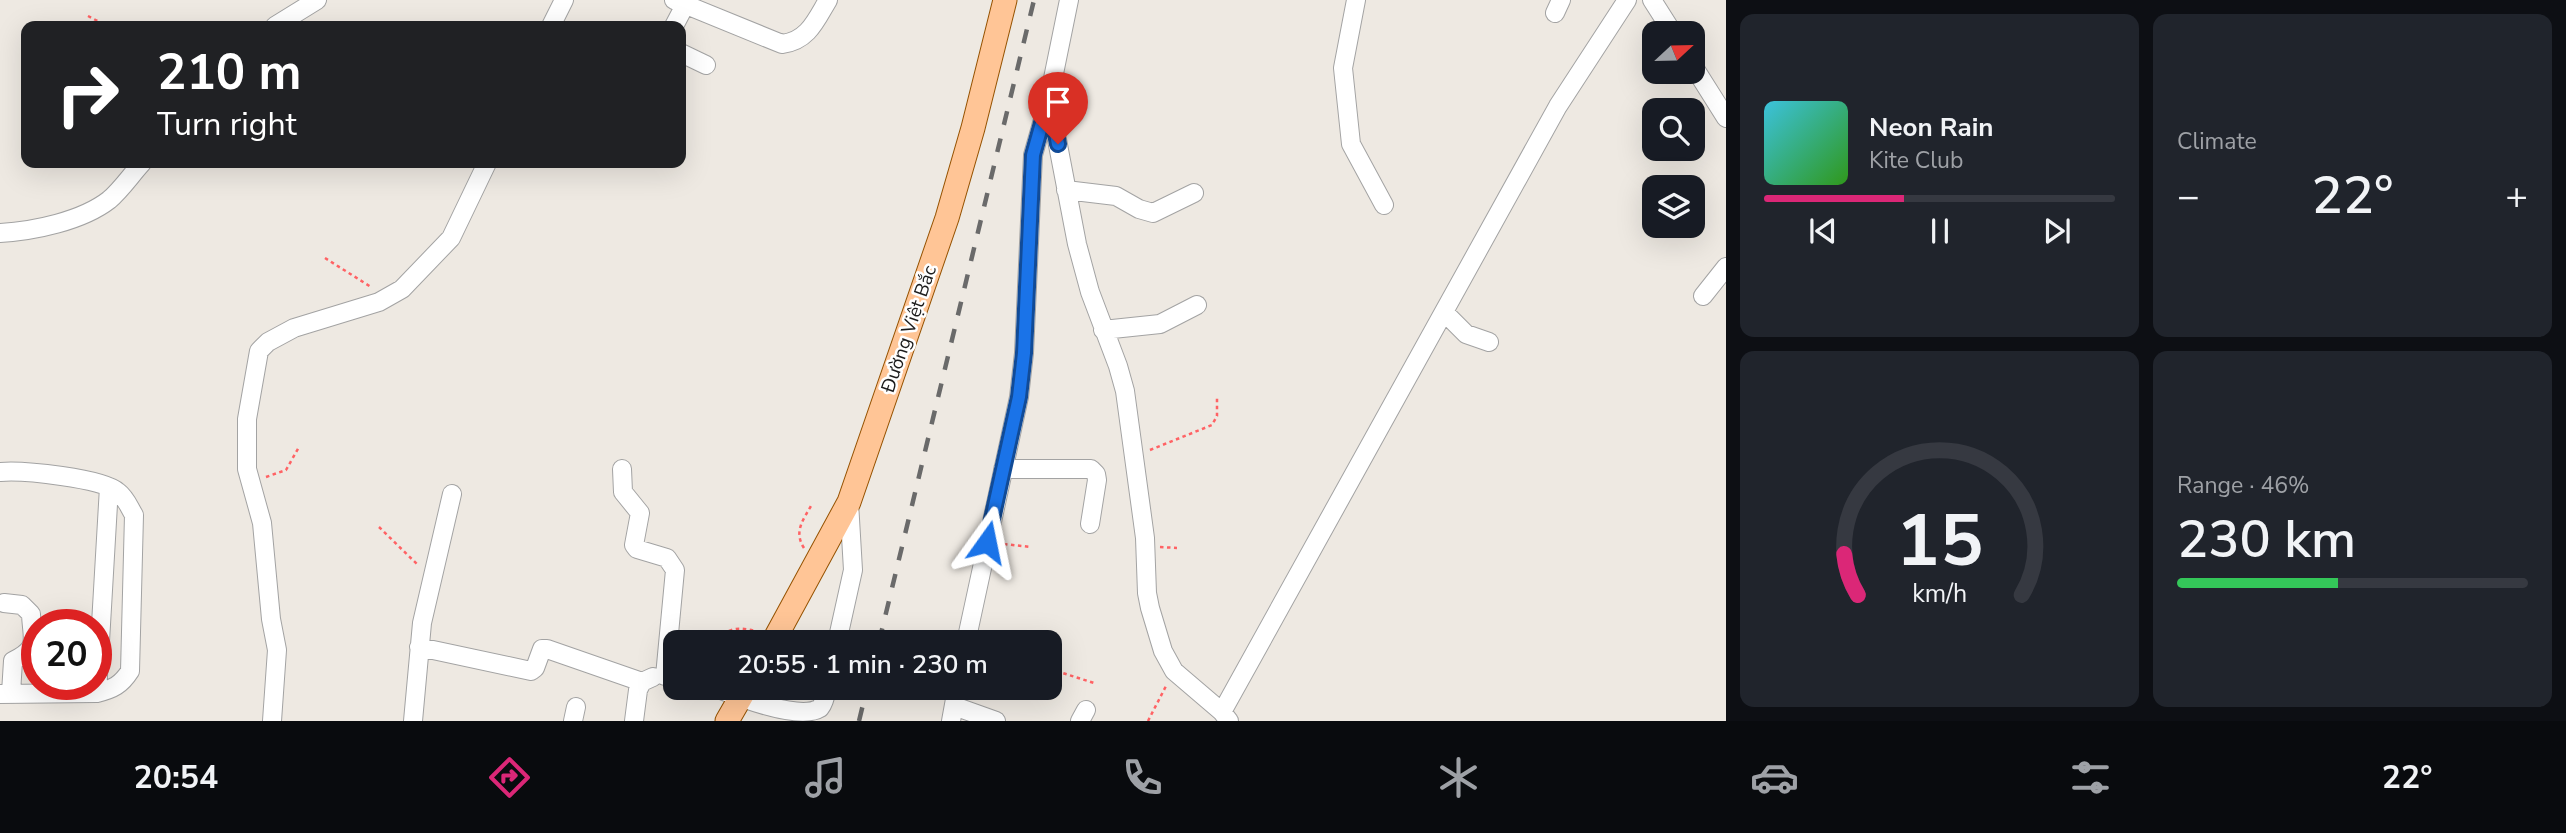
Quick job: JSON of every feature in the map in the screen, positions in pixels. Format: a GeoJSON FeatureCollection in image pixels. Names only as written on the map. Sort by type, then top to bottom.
{"type":"FeatureCollection","features":[{"type":"Feature","properties":{"kind":"main road","name":"Đường Việt Bắc"},"geometry":{"type":"LineString","coordinates":[[780,630],[849,502],[947,218],[1005,0]]}},
{"type":"Feature","properties":{"kind":"main road"},"geometry":{"type":"LineString","coordinates":[[727,721],[739,700]]}},
{"type":"Feature","properties":{"kind":"street"},"geometry":{"type":"LineString","coordinates":[[283,21],[317,0]]}},
{"type":"Feature","properties":{"kind":"street"},"geometry":{"type":"LineString","coordinates":[[554,21],[564,0]]}},
{"type":"Feature","properties":{"kind":"street"},"geometry":{"type":"LineString","coordinates":[[675,21],[679,2],[782,44],[793,43],[811,30],[828,0]]}},
{"type":"Feature","properties":{"kind":"street"},"geometry":{"type":"LineString","coordinates":[[969,630],[1019,397],[1024,353],[1033,155],[1049,98],[1069,0]]}},
{"type":"Feature","properties":{"kind":"street"},"geometry":{"type":"LineString","coordinates":[[1356,0],[1343,68],[1351,144],[1384,205]]}},
{"type":"Feature","properties":{"kind":"street"},"geometry":{"type":"LineString","coordinates":[[1049,98],[1066,190],[1090,292],[1125,391],[1145,538],[1147,593],[1154,626],[1174,671],[1225,717],[1558,106],[1627,0]]}},
{"type":"Feature","properties":{"kind":"street"},"geometry":{"type":"LineString","coordinates":[[1652,0],[1665,21]]}},
{"type":"Feature","properties":{"kind":"street"},"geometry":{"type":"LineString","coordinates":[[686,55],[706,65]]}},
{"type":"Feature","properties":{"kind":"street"},"geometry":{"type":"LineString","coordinates":[[1705,84],[1726,118]]}},
{"type":"Feature","properties":{"kind":"street"},"geometry":{"type":"LineString","coordinates":[[0,233],[55,224],[99,207],[111,198],[138,168]]}},
{"type":"Feature","properties":{"kind":"street"},"geometry":{"type":"LineString","coordinates":[[272,721],[277,650],[271,619],[262,523],[249,479],[247,419],[259,351],[268,341],[294,328],[389,297],[402,289],[451,238],[485,168]]}},
{"type":"Feature","properties":{"kind":"street"},"geometry":{"type":"LineString","coordinates":[[1066,190],[1116,196],[1139,209],[1153,213],[1194,193]]}},
{"type":"Feature","properties":{"kind":"street"},"geometry":{"type":"LineString","coordinates":[[1703,296],[1726,267]]}},
{"type":"Feature","properties":{"kind":"street"},"geometry":{"type":"LineString","coordinates":[[1103,330],[1160,324],[1197,305]]}},
{"type":"Feature","properties":{"kind":"street"},"geometry":{"type":"LineString","coordinates":[[1445,313],[1466,334],[1489,342]]}},
{"type":"Feature","properties":{"kind":"street"},"geometry":{"type":"LineString","coordinates":[[622,469],[623,492],[640,513],[634,545],[637,549],[667,558],[675,570],[672,630]]}},
{"type":"Feature","properties":{"kind":"street"},"geometry":{"type":"LineString","coordinates":[[1003,469],[1091,470],[1096,474],[1097,480],[1090,524]]}},
{"type":"Feature","properties":{"kind":"street"},"geometry":{"type":"LineString","coordinates":[[0,472],[96,481],[126,500],[134,515],[130,671],[123,683],[112,689]]}},
{"type":"Feature","properties":{"kind":"street"},"geometry":{"type":"LineString","coordinates":[[102,609],[109,487]]}},
{"type":"Feature","properties":{"kind":"street"},"geometry":{"type":"LineString","coordinates":[[413,721],[422,623],[452,494]]}},
{"type":"Feature","properties":{"kind":"street"},"geometry":{"type":"LineString","coordinates":[[840,630],[853,570],[849,502]]}},
{"type":"Feature","properties":{"kind":"street"},"geometry":{"type":"LineString","coordinates":[[4,603],[22,605],[31,614],[32,646],[23,657],[13,661],[6,694]]}},
{"type":"Feature","properties":{"kind":"street"},"geometry":{"type":"LineString","coordinates":[[419,647],[531,671],[535,668],[542,649],[547,649],[642,682],[663,677]]}},
{"type":"Feature","properties":{"kind":"street"},"geometry":{"type":"LineString","coordinates":[[634,721],[638,690],[642,682]]}},
{"type":"Feature","properties":{"kind":"street"},"geometry":{"type":"LineString","coordinates":[[756,700],[784,715],[804,717],[821,708],[823,700]]}},
{"type":"Feature","properties":{"kind":"street"},"geometry":{"type":"LineString","coordinates":[[952,714],[996,721]]}},
{"type":"Feature","properties":{"kind":"path"},"geometry":{"type":"LineString","coordinates":[[88,16],[98,21]]}},
{"type":"Feature","properties":{"kind":"path"},"geometry":{"type":"LineString","coordinates":[[325,258],[389,297]]}},
{"type":"Feature","properties":{"kind":"path"},"geometry":{"type":"LineString","coordinates":[[1134,456],[1212,425],[1217,416],[1217,396]]}},
{"type":"Feature","properties":{"kind":"path"},"geometry":{"type":"LineString","coordinates":[[249,479],[273,476],[286,470],[299,447]]}},
{"type":"Feature","properties":{"kind":"path"},"geometry":{"type":"LineString","coordinates":[[379,527],[419,566],[433,574]]}},
{"type":"Feature","properties":{"kind":"path"},"geometry":{"type":"LineString","coordinates":[[987,542],[1031,547]]}},
{"type":"Feature","properties":{"kind":"path"},"geometry":{"type":"LineString","coordinates":[[730,630],[748,630]]}},
{"type":"Feature","properties":{"kind":"path"},"geometry":{"type":"LineString","coordinates":[[1148,721],[1174,671]]}},
{"type":"Feature","properties":{"kind":"path"},"geometry":{"type":"LineString","coordinates":[[1062,673],[1094,683]]}},
{"type":"Feature","properties":{"kind":"railway"},"geometry":{"type":"LineString","coordinates":[[882,630],[1034,0]]}},
{"type":"Feature","properties":{"kind":"railway"},"geometry":{"type":"LineString","coordinates":[[859,721],[864,700]]}},
{"type":"Feature","properties":{"kind":"route"},"geometry":{"type":"LineString","coordinates":[[987,542],[1019,397],[1024,353],[1033,155],[1049,98],[1058,144]]}}]}
